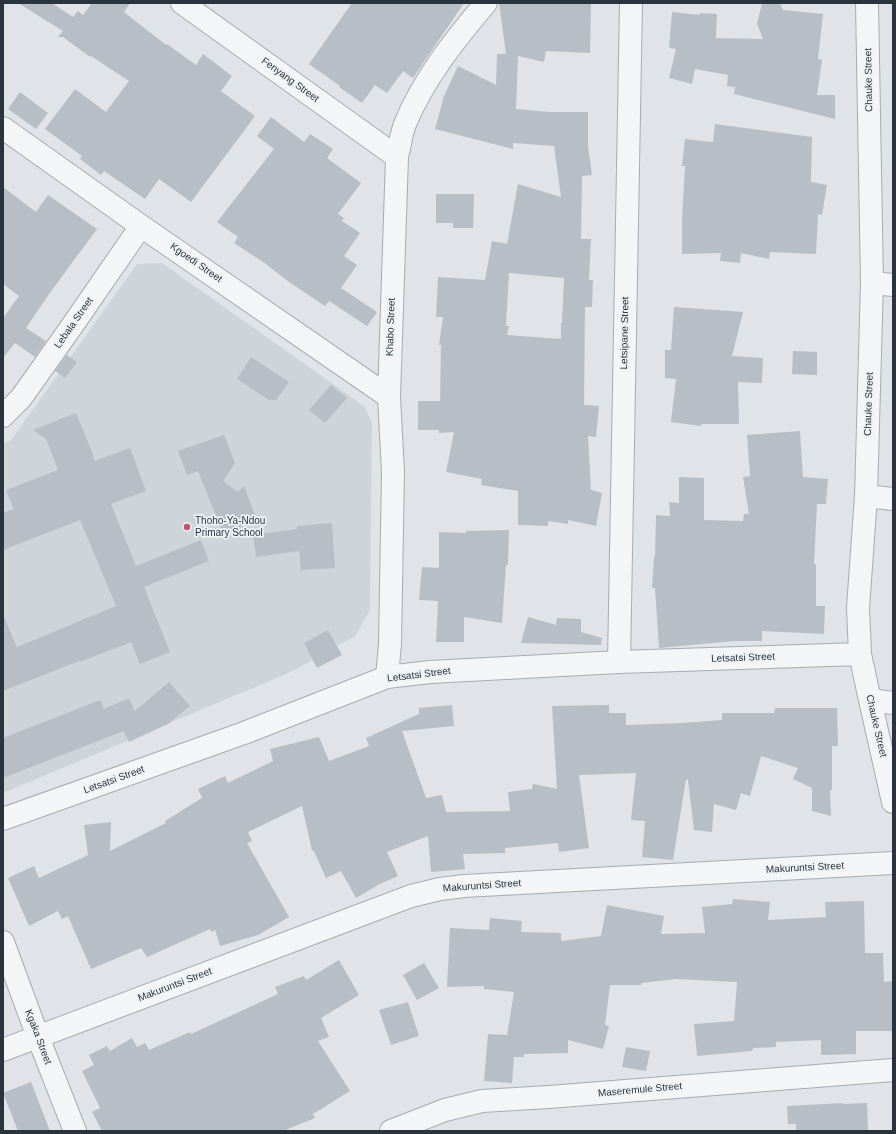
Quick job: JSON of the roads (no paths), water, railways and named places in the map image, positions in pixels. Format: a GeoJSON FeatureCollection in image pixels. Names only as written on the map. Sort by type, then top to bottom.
{"type":"FeatureCollection","features":[{"type":"Feature","properties":{"kind":"street","name":"Fenyang Street"},"geometry":{"type":"LineString","coordinates":[[182,3],[397,157]]}},
{"type":"Feature","properties":{"kind":"street","name":"Khabo Street"},"geometry":{"type":"LineString","coordinates":[[388,677],[393,472],[389,397],[397,157],[405,125],[419,94],[460,33],[486,3]]}},
{"type":"Feature","properties":{"kind":"street","name":"Letsipane Street"},"geometry":{"type":"LineString","coordinates":[[619,662],[631,3]]}},
{"type":"Feature","properties":{"kind":"street","name":"Chauke Street"},"geometry":{"type":"LineString","coordinates":[[867,3],[883,284],[858,608],[860,654],[893,802]]}},
{"type":"Feature","properties":{"kind":"street","name":"Kgoedi Street"},"geometry":{"type":"LineString","coordinates":[[3,128],[141,226],[389,397]]}},
{"type":"Feature","properties":{"kind":"street","name":"Lebala Street"},"geometry":{"type":"LineString","coordinates":[[3,416],[20,398],[38,374],[141,226]]}},
{"type":"Feature","properties":{"kind":"street"},"geometry":{"type":"LineString","coordinates":[[866,496],[893,499]]}},
{"type":"Feature","properties":{"kind":"street","name":"Letsatsi Street"},"geometry":{"type":"LineString","coordinates":[[3,819],[244,733],[388,677],[430,672],[619,662],[860,654]]}},
{"type":"Feature","properties":{"kind":"street"},"geometry":{"type":"LineString","coordinates":[[870,700],[893,703]]}},
{"type":"Feature","properties":{"kind":"street","name":"Makuruntsi Street"},"geometry":{"type":"LineString","coordinates":[[3,1050],[411,896],[440,889],[464,886],[893,863]]}},
{"type":"Feature","properties":{"kind":"street","name":"Kgaka Street"},"geometry":{"type":"LineString","coordinates":[[3,942],[75,1131]]}},
{"type":"Feature","properties":{"kind":"street","name":"Maseremule Street"},"geometry":{"type":"LineString","coordinates":[[391,1131],[445,1110],[482,1101],[893,1070]]}},
{"type":"Feature","properties":{"kind":"place","name":"Thoho-Ya-Ndou Primary School"},"geometry":{"type":"Point","coordinates":[187,527]}}]}
